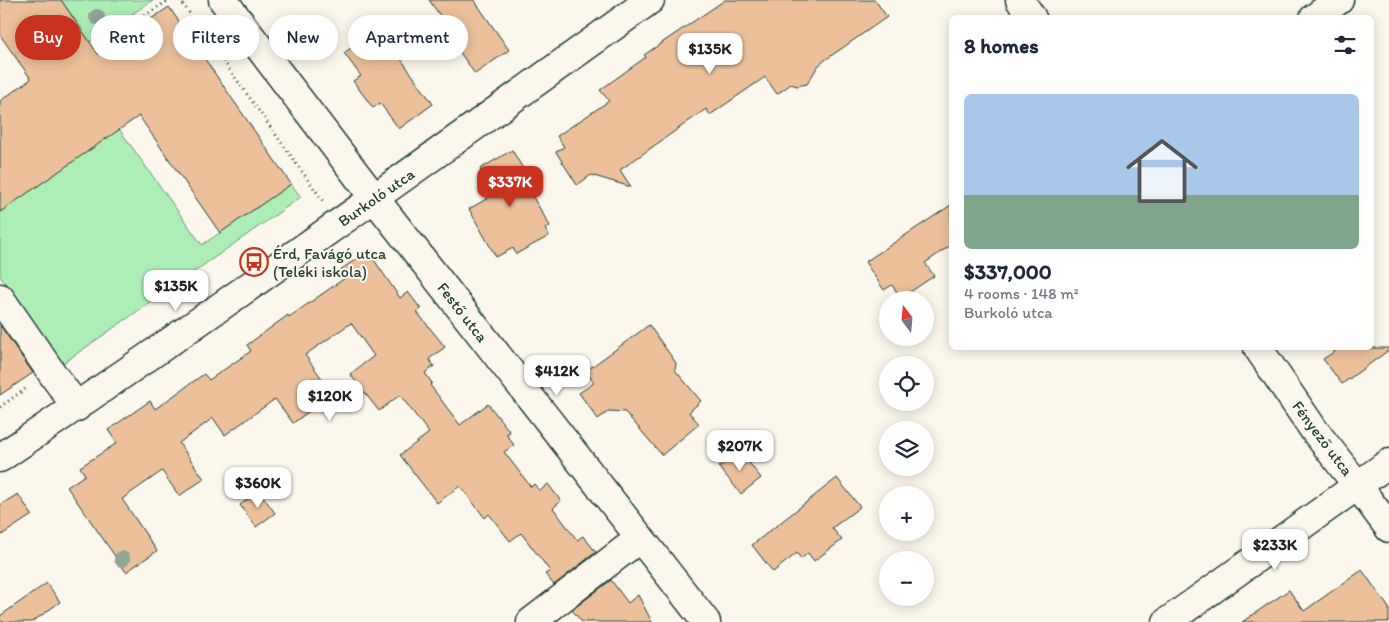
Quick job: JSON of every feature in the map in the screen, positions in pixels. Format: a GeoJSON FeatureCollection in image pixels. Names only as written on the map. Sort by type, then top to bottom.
{"type":"FeatureCollection","features":[{"type":"Feature","properties":{"kind":"street","name":"Festő utca"},"geometry":{"type":"LineString","coordinates":[[223,0],[375,199],[706,622]]}},
{"type":"Feature","properties":{"kind":"street","name":"Burkoló utca"},"geometry":{"type":"LineString","coordinates":[[0,458],[77,407],[375,199],[650,0]]}},
{"type":"Feature","properties":{"kind":"street"},"geometry":{"type":"LineString","coordinates":[[1020,0],[1030,15]]}},
{"type":"Feature","properties":{"kind":"street"},"geometry":{"type":"LineString","coordinates":[[1318,15],[1338,0]]}},
{"type":"Feature","properties":{"kind":"street"},"geometry":{"type":"LineString","coordinates":[[0,298],[77,407]]}},
{"type":"Feature","properties":{"kind":"street","name":"Fényező utca"},"geometry":{"type":"LineString","coordinates":[[1259,350],[1314,430],[1389,528]]}},
{"type":"Feature","properties":{"kind":"street"},"geometry":{"type":"LineString","coordinates":[[1167,622],[1389,463]]}},
{"type":"Feature","properties":{"kind":"street"},"geometry":{"type":"LineString","coordinates":[[531,622],[640,538]]}},
{"type":"Feature","properties":{"kind":"path"},"geometry":{"type":"LineString","coordinates":[[146,15],[169,0]]}},
{"type":"Feature","properties":{"kind":"path"},"geometry":{"type":"LineString","coordinates":[[180,0],[339,224]]}},
{"type":"Feature","properties":{"kind":"green space"},"geometry":{"type":"Polygon","coordinates":[[[61,0],[153,0],[130,15],[91,15],[90,42],[81,29],[81,15],[71,15],[61,0]]]}},
{"type":"Feature","properties":{"kind":"green space"},"geometry":{"type":"Polygon","coordinates":[[[119,129],[202,245],[291,184],[301,197],[62,364],[0,276],[0,212],[119,129]]]}},
{"type":"Feature","properties":{"kind":"building"},"geometry":{"type":"Polygon","coordinates":[[[0,0],[61,0],[71,15],[15,15],[15,56],[0,35],[0,0]]]}},
{"type":"Feature","properties":{"kind":"building"},"geometry":{"type":"Polygon","coordinates":[[[429,0],[474,0],[509,50],[475,74],[465,60],[468,60],[468,15],[440,15],[429,0]]]}},
{"type":"Feature","properties":{"kind":"building"},"geometry":{"type":"Polygon","coordinates":[[[725,0],[875,0],[887,17],[825,60],[818,66],[807,84],[797,86],[791,84],[777,94],[765,77],[710,115],[706,109],[620,170],[631,187],[591,175],[577,185],[556,152],[564,147],[557,136],[609,101],[600,90],[646,57],[644,55],[725,0]]]}},
{"type":"Feature","properties":{"kind":"building"},"geometry":{"type":"Polygon","coordinates":[[[169,7],[175,15],[173,15],[173,60],[206,60],[291,184],[220,233],[139,116],[0,212],[0,101],[31,79],[18,60],[81,60],[81,29],[91,44],[91,60],[163,60],[163,15],[157,15],[169,7]]]}},
{"type":"Feature","properties":{"kind":"building"},"geometry":{"type":"Polygon","coordinates":[[[348,50],[348,58],[344,53],[348,50]]]}},
{"type":"Feature","properties":{"kind":"building"},"geometry":{"type":"Polygon","coordinates":[[[349,60],[402,60],[433,104],[399,129],[380,103],[373,108],[353,81],[361,76],[349,60]]]}},
{"type":"Feature","properties":{"kind":"building"},"geometry":{"type":"Polygon","coordinates":[[[512,150],[532,184],[527,187],[550,226],[545,229],[549,236],[516,254],[513,248],[496,257],[469,209],[495,194],[480,169],[512,150]]]}},
{"type":"Feature","properties":{"kind":"building"},"geometry":{"type":"Polygon","coordinates":[[[949,206],[949,246],[925,263],[934,276],[912,291],[896,291],[892,285],[884,290],[865,262],[949,206]]]}},
{"type":"Feature","properties":{"kind":"building"},"geometry":{"type":"Polygon","coordinates":[[[368,251],[400,298],[408,292],[421,309],[417,312],[445,347],[429,359],[434,366],[425,373],[432,383],[430,385],[460,425],[488,404],[510,432],[506,434],[514,445],[504,452],[531,487],[534,484],[540,491],[548,484],[561,501],[553,508],[577,540],[583,536],[596,552],[554,585],[545,574],[550,571],[521,533],[510,541],[489,514],[485,518],[460,486],[437,503],[400,455],[429,433],[400,395],[379,411],[350,374],[374,356],[351,323],[305,355],[330,390],[326,412],[311,410],[293,423],[275,399],[225,435],[213,418],[179,443],[204,479],[179,496],[162,471],[122,499],[157,551],[126,572],[67,487],[85,475],[80,467],[117,443],[108,430],[150,401],[155,409],[204,374],[209,380],[251,351],[247,345],[288,315],[289,317],[345,278],[340,270],[368,251]]]}},
{"type":"Feature","properties":{"kind":"building"},"geometry":{"type":"Polygon","coordinates":[[[0,325],[33,373],[0,395],[0,325]]]}},
{"type":"Feature","properties":{"kind":"building"},"geometry":{"type":"Polygon","coordinates":[[[649,325],[676,363],[675,370],[701,401],[689,412],[699,424],[662,455],[625,412],[609,411],[598,419],[579,393],[594,383],[586,371],[649,325]]]}},
{"type":"Feature","properties":{"kind":"building"},"geometry":{"type":"Polygon","coordinates":[[[1389,348],[1389,350],[1342,384],[1323,359],[1337,350],[1389,348]]]}},
{"type":"Feature","properties":{"kind":"building"},"geometry":{"type":"Polygon","coordinates":[[[740,451],[761,478],[741,494],[719,467],[740,451]]]}},
{"type":"Feature","properties":{"kind":"building"},"geometry":{"type":"Polygon","coordinates":[[[837,478],[860,507],[832,528],[842,540],[814,561],[808,553],[801,559],[797,553],[773,572],[752,545],[837,478]]]}},
{"type":"Feature","properties":{"kind":"building"},"geometry":{"type":"Polygon","coordinates":[[[259,491],[275,513],[256,527],[240,505],[259,491]]]}},
{"type":"Feature","properties":{"kind":"building"},"geometry":{"type":"Polygon","coordinates":[[[18,494],[32,515],[0,536],[0,505],[18,494]]]}},
{"type":"Feature","properties":{"kind":"building"},"geometry":{"type":"Polygon","coordinates":[[[1362,570],[1389,608],[1389,622],[1242,622],[1289,590],[1304,611],[1362,570]]]}},
{"type":"Feature","properties":{"kind":"building"},"geometry":{"type":"Polygon","coordinates":[[[611,580],[628,603],[638,595],[652,622],[582,622],[572,610],[611,580]]]}},
{"type":"Feature","properties":{"kind":"building"},"geometry":{"type":"Polygon","coordinates":[[[47,583],[60,602],[32,622],[0,622],[0,616],[47,583]]]}},
{"type":"Feature","properties":{"kind":"place","name":"Érd, Favágó utca (Teleki iskola)"},"geometry":{"type":"Point","coordinates":[254,262]}}]}
